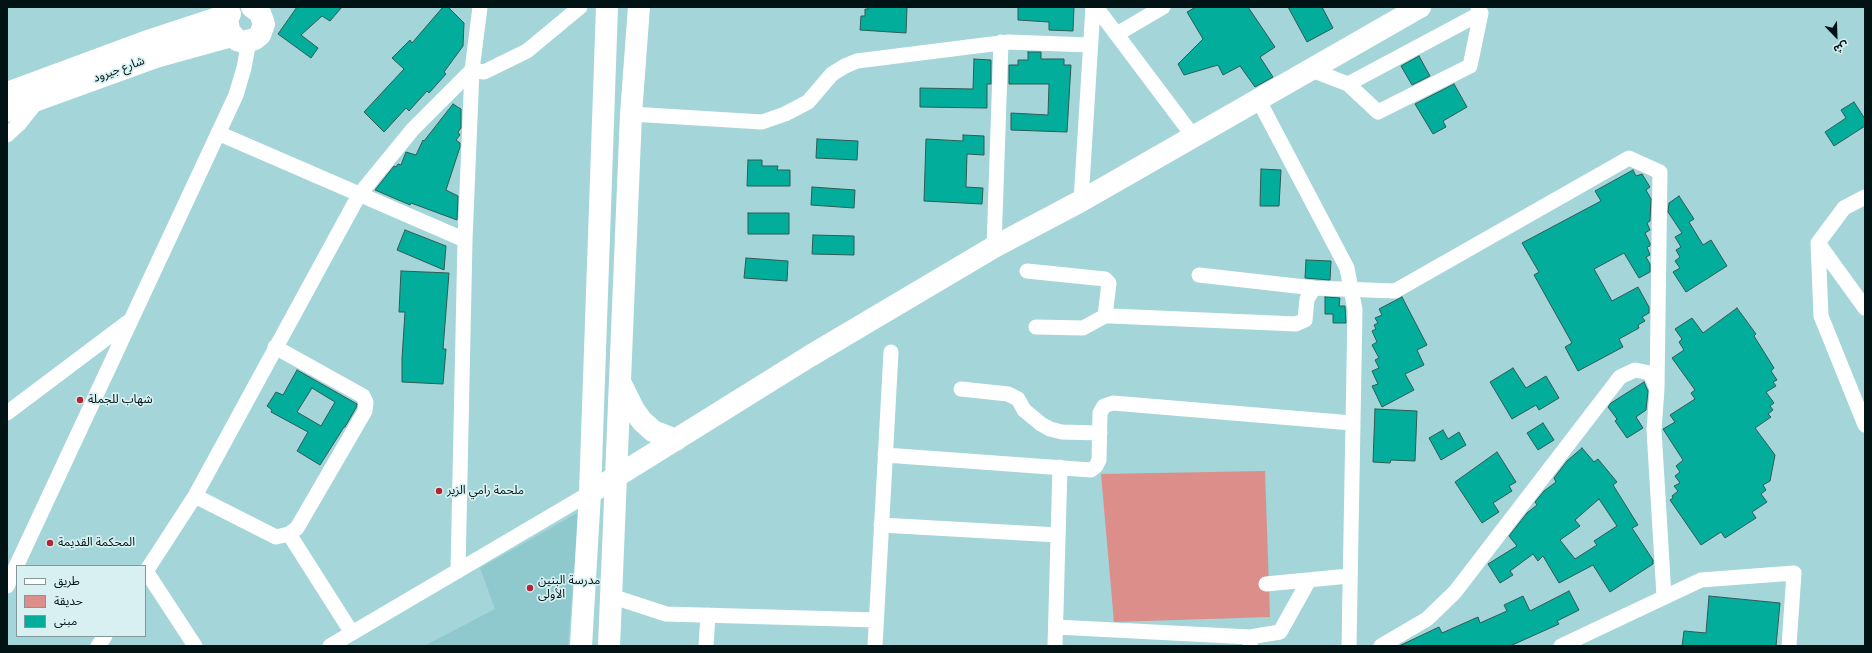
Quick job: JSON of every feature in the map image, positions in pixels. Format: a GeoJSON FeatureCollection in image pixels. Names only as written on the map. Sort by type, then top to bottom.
{"type":"FeatureCollection","features":[{"type":"Feature","properties":{"kind":"main road"},"geometry":{"type":"LineString","coordinates":[[581,646],[590,493],[607,7]]}},
{"type":"Feature","properties":{"kind":"main road"},"geometry":{"type":"LineString","coordinates":[[609,646],[631,114],[639,7]]}},
{"type":"Feature","properties":{"kind":"main road"},"geometry":{"type":"LineString","coordinates":[[590,493],[810,356],[994,247],[1081,201],[1192,136],[1420,7]]}},
{"type":"Feature","properties":{"kind":"main road"},"geometry":{"type":"LineString","coordinates":[[235,11],[228,25],[241,39],[260,35],[263,13]]}},
{"type":"Feature","properties":{"kind":"main road","name":"شارع جيرود"},"geometry":{"type":"LineString","coordinates":[[7,93],[145,42],[235,11]]}},
{"type":"Feature","properties":{"kind":"main road","name":"شارع جيرود"},"geometry":{"type":"LineString","coordinates":[[7,111],[156,57],[241,39]]}},
{"type":"Feature","properties":{"kind":"main road"},"geometry":{"type":"LineString","coordinates":[[619,380],[634,410],[642,421],[653,431],[676,440]]}},
{"type":"Feature","properties":{"kind":"street"},"geometry":{"type":"LineString","coordinates":[[458,571],[465,240],[472,70],[480,7]]}},
{"type":"Feature","properties":{"kind":"street"},"geometry":{"type":"LineString","coordinates":[[472,70],[484,72],[527,51],[580,7]]}},
{"type":"Feature","properties":{"kind":"street"},"geometry":{"type":"LineString","coordinates":[[1094,7],[1117,34],[1192,136]]}},
{"type":"Feature","properties":{"kind":"street"},"geometry":{"type":"LineString","coordinates":[[1081,201],[1090,45],[1094,7]]}},
{"type":"Feature","properties":{"kind":"street"},"geometry":{"type":"LineString","coordinates":[[1117,34],[1163,7]]}},
{"type":"Feature","properties":{"kind":"street"},"geometry":{"type":"LineString","coordinates":[[1348,84],[1480,10]]}},
{"type":"Feature","properties":{"kind":"street"},"geometry":{"type":"LineString","coordinates":[[1310,69],[1348,84],[1378,112],[1470,66],[1480,10]]}},
{"type":"Feature","properties":{"kind":"street"},"geometry":{"type":"LineString","coordinates":[[17,565],[241,82],[241,39]]}},
{"type":"Feature","properties":{"kind":"street"},"geometry":{"type":"LineString","coordinates":[[631,114],[762,122],[785,114],[808,102],[832,74],[857,61],[1001,42],[1090,45]]}},
{"type":"Feature","properties":{"kind":"street"},"geometry":{"type":"LineString","coordinates":[[994,247],[1001,42]]}},
{"type":"Feature","properties":{"kind":"street"},"geometry":{"type":"LineString","coordinates":[[195,646],[146,572],[195,496],[359,195],[413,130],[472,70]]}},
{"type":"Feature","properties":{"kind":"street"},"geometry":{"type":"LineString","coordinates":[[7,136],[19,124],[39,99]]}},
{"type":"Feature","properties":{"kind":"street"},"geometry":{"type":"LineString","coordinates":[[1258,99],[1347,268],[1355,310],[1348,646]]}},
{"type":"Feature","properties":{"kind":"street"},"geometry":{"type":"LineString","coordinates":[[218,133],[465,240]]}},
{"type":"Feature","properties":{"kind":"street"},"geometry":{"type":"LineString","coordinates":[[1199,275],[1314,288],[1395,291],[1628,158],[1660,172],[1657,389],[1654,430],[1664,596]]}},
{"type":"Feature","properties":{"kind":"street"},"geometry":{"type":"LineString","coordinates":[[1865,197],[1844,208],[1818,243],[1821,316],[1865,425]]}},
{"type":"Feature","properties":{"kind":"street"},"geometry":{"type":"LineString","coordinates":[[1818,243],[1865,308]]}},
{"type":"Feature","properties":{"kind":"street"},"geometry":{"type":"LineString","coordinates":[[1027,271],[1105,279],[1109,284],[1106,316]]}},
{"type":"Feature","properties":{"kind":"street"},"geometry":{"type":"LineString","coordinates":[[1036,327],[1083,328],[1106,316],[1296,324],[1305,320],[1307,299],[1314,288]]}},
{"type":"Feature","properties":{"kind":"street"},"geometry":{"type":"LineString","coordinates":[[7,413],[130,320]]}},
{"type":"Feature","properties":{"kind":"street"},"geometry":{"type":"LineString","coordinates":[[195,496],[276,537],[289,534],[297,528],[365,411],[366,402],[363,396],[275,347]]}},
{"type":"Feature","properties":{"kind":"street"},"geometry":{"type":"LineString","coordinates":[[875,646],[891,352]]}},
{"type":"Feature","properties":{"kind":"street"},"geometry":{"type":"LineString","coordinates":[[1381,646],[1427,619],[1455,592],[1620,377],[1635,370],[1650,373],[1657,389]]}},
{"type":"Feature","properties":{"kind":"street"},"geometry":{"type":"LineString","coordinates":[[961,389],[1008,394],[1018,399],[1024,410],[1041,424],[1050,429],[1062,432],[1100,433]]}},
{"type":"Feature","properties":{"kind":"street"},"geometry":{"type":"LineString","coordinates":[[885,455],[1090,470],[1096,466],[1099,460],[1100,413],[1104,406],[1113,403],[1352,423]]}},
{"type":"Feature","properties":{"kind":"street"},"geometry":{"type":"LineString","coordinates":[[1055,646],[1060,467]]}},
{"type":"Feature","properties":{"kind":"street"},"geometry":{"type":"LineString","coordinates":[[330,646],[590,493]]}},
{"type":"Feature","properties":{"kind":"street"},"geometry":{"type":"LineString","coordinates":[[881,525],[1058,535]]}},
{"type":"Feature","properties":{"kind":"street"},"geometry":{"type":"LineString","coordinates":[[289,534],[352,633]]}},
{"type":"Feature","properties":{"kind":"street"},"geometry":{"type":"LineString","coordinates":[[7,586],[16,567]]}},
{"type":"Feature","properties":{"kind":"street"},"geometry":{"type":"LineString","coordinates":[[1561,646],[1664,596],[1701,580],[1794,573],[1789,646]]}},
{"type":"Feature","properties":{"kind":"street"},"geometry":{"type":"LineString","coordinates":[[1266,584],[1350,576]]}},
{"type":"Feature","properties":{"kind":"street"},"geometry":{"type":"LineString","coordinates":[[1056,627],[1250,642],[1280,632],[1309,580]]}},
{"type":"Feature","properties":{"kind":"street"},"geometry":{"type":"LineString","coordinates":[[610,596],[666,614],[876,620]]}},
{"type":"Feature","properties":{"kind":"street"},"geometry":{"type":"LineString","coordinates":[[706,646],[708,615]]}},
{"type":"Feature","properties":{"kind":"street"},"geometry":{"type":"LineString","coordinates":[[98,646],[104,637]]}},
{"type":"Feature","properties":{"kind":"shaded area","name":"مدرسة البنين الأولى"},"geometry":{"type":"Polygon","coordinates":[[[579,512],[568,646],[424,646],[495,609],[480,568],[579,512]]]}},
{"type":"Feature","properties":{"kind":"green space"},"geometry":{"type":"Polygon","coordinates":[[[1265,471],[1270,617],[1114,622],[1101,474],[1265,471]]]}},
{"type":"Feature","properties":{"kind":"building"},"geometry":{"type":"Polygon","coordinates":[[[297,7],[342,7],[330,21],[322,16],[301,35],[318,48],[311,58],[278,34],[297,7]]]}},
{"type":"Feature","properties":{"kind":"building"},"geometry":{"type":"Polygon","coordinates":[[[443,7],[448,7],[464,23],[463,46],[444,72],[446,74],[429,93],[427,91],[409,111],[406,108],[384,132],[364,112],[404,69],[392,58],[410,40],[412,43],[443,7]]]}},
{"type":"Feature","properties":{"kind":"building"},"geometry":{"type":"Polygon","coordinates":[[[868,7],[907,7],[906,33],[860,30],[861,16],[865,16],[865,9],[868,9],[868,7]]]}},
{"type":"Feature","properties":{"kind":"building"},"geometry":{"type":"Polygon","coordinates":[[[1018,7],[1074,7],[1073,31],[1049,30],[1049,22],[1018,20],[1018,7]]]}},
{"type":"Feature","properties":{"kind":"building"},"geometry":{"type":"Polygon","coordinates":[[[1196,7],[1248,7],[1275,47],[1260,57],[1273,77],[1255,87],[1240,66],[1223,75],[1218,65],[1184,75],[1178,64],[1203,39],[1187,12],[1196,7]]]}},
{"type":"Feature","properties":{"kind":"building"},"geometry":{"type":"Polygon","coordinates":[[[1288,7],[1322,7],[1333,28],[1307,42],[1288,7]]]}},
{"type":"Feature","properties":{"kind":"building"},"geometry":{"type":"Polygon","coordinates":[[[1028,52],[1041,52],[1041,59],[1064,59],[1064,65],[1071,65],[1067,132],[1011,130],[1011,113],[1048,115],[1049,84],[1009,84],[1009,65],[1018,65],[1018,60],[1028,60],[1028,52]]]}},
{"type":"Feature","properties":{"kind":"building"},"geometry":{"type":"Polygon","coordinates":[[[1419,56],[1430,76],[1412,85],[1401,66],[1419,56]]]}},
{"type":"Feature","properties":{"kind":"building"},"geometry":{"type":"Polygon","coordinates":[[[974,59],[991,60],[991,84],[987,84],[987,108],[920,107],[920,88],[973,89],[974,59]]]}},
{"type":"Feature","properties":{"kind":"building"},"geometry":{"type":"Polygon","coordinates":[[[1454,84],[1467,107],[1443,121],[1446,127],[1433,134],[1415,104],[1454,84]]]}},
{"type":"Feature","properties":{"kind":"building"},"geometry":{"type":"Polygon","coordinates":[[[1854,102],[1865,119],[1865,126],[1834,146],[1825,132],[1846,118],[1841,110],[1854,102]]]}},
{"type":"Feature","properties":{"kind":"building"},"geometry":{"type":"Polygon","coordinates":[[[453,104],[461,109],[461,128],[458,132],[460,135],[456,140],[460,143],[460,147],[446,190],[458,196],[457,220],[411,203],[410,205],[375,190],[394,166],[396,167],[398,164],[401,165],[406,152],[416,155],[423,140],[424,141],[453,104]]]}},
{"type":"Feature","properties":{"kind":"building"},"geometry":{"type":"Polygon","coordinates":[[[963,135],[984,136],[984,155],[967,154],[966,187],[983,188],[982,204],[924,201],[926,139],[963,141],[963,135]]]}},
{"type":"Feature","properties":{"kind":"building"},"geometry":{"type":"Polygon","coordinates":[[[817,139],[858,141],[857,160],[816,158],[817,139]]]}},
{"type":"Feature","properties":{"kind":"building"},"geometry":{"type":"Polygon","coordinates":[[[748,160],[762,160],[762,166],[778,166],[777,170],[790,170],[790,186],[747,186],[748,160]]]}},
{"type":"Feature","properties":{"kind":"building"},"geometry":{"type":"Polygon","coordinates":[[[1261,169],[1281,170],[1279,206],[1260,206],[1261,169]]]}},
{"type":"Feature","properties":{"kind":"building"},"geometry":{"type":"Polygon","coordinates":[[[1633,170],[1636,176],[1642,174],[1650,187],[1646,190],[1651,199],[1650,221],[1647,223],[1650,230],[1645,233],[1650,243],[1650,246],[1647,247],[1650,255],[1646,257],[1650,264],[1650,272],[1639,278],[1624,253],[1594,269],[1612,301],[1638,287],[1649,307],[1649,313],[1642,317],[1645,321],[1638,325],[1639,328],[1619,339],[1623,347],[1578,371],[1565,347],[1572,343],[1534,275],[1539,272],[1522,243],[1601,201],[1595,191],[1633,170]]]}},
{"type":"Feature","properties":{"kind":"building"},"geometry":{"type":"Polygon","coordinates":[[[812,187],[855,190],[854,208],[811,205],[812,187]]]}},
{"type":"Feature","properties":{"kind":"building"},"geometry":{"type":"Polygon","coordinates":[[[1679,196],[1694,219],[1689,222],[1703,245],[1711,240],[1727,266],[1686,292],[1673,272],[1680,268],[1675,261],[1680,257],[1676,250],[1681,247],[1675,237],[1682,233],[1668,212],[1669,203],[1679,196]]]}},
{"type":"Feature","properties":{"kind":"building"},"geometry":{"type":"Polygon","coordinates":[[[748,213],[789,213],[789,234],[748,234],[748,213]]]}},
{"type":"Feature","properties":{"kind":"building"},"geometry":{"type":"Polygon","coordinates":[[[405,230],[446,246],[444,270],[397,250],[405,230]]]}},
{"type":"Feature","properties":{"kind":"building"},"geometry":{"type":"Polygon","coordinates":[[[813,235],[854,236],[854,255],[812,254],[813,235]]]}},
{"type":"Feature","properties":{"kind":"building"},"geometry":{"type":"Polygon","coordinates":[[[746,258],[788,261],[787,281],[744,278],[746,258]]]}},
{"type":"Feature","properties":{"kind":"building"},"geometry":{"type":"Polygon","coordinates":[[[1306,260],[1331,261],[1330,280],[1305,278],[1306,260]]]}},
{"type":"Feature","properties":{"kind":"building"},"geometry":{"type":"Polygon","coordinates":[[[401,271],[449,273],[443,349],[446,349],[443,384],[402,382],[405,312],[399,312],[401,271]]]}},
{"type":"Feature","properties":{"kind":"building"},"geometry":{"type":"Polygon","coordinates":[[[1325,297],[1340,298],[1339,306],[1345,306],[1346,323],[1333,323],[1333,314],[1325,314],[1325,297]]]}},
{"type":"Feature","properties":{"kind":"building"},"geometry":{"type":"Polygon","coordinates":[[[1402,297],[1427,345],[1417,350],[1424,365],[1405,374],[1414,390],[1382,407],[1372,386],[1378,384],[1372,371],[1379,368],[1375,360],[1379,358],[1372,345],[1377,342],[1372,331],[1376,329],[1374,325],[1378,323],[1375,318],[1382,315],[1379,309],[1402,297]]]}},
{"type":"Feature","properties":{"kind":"building"},"geometry":{"type":"Polygon","coordinates":[[[1737,308],[1756,334],[1754,336],[1774,368],[1771,371],[1777,380],[1773,382],[1776,386],[1766,392],[1774,403],[1770,406],[1773,410],[1768,414],[1771,417],[1755,428],[1775,455],[1770,481],[1763,485],[1766,490],[1761,494],[1767,502],[1752,512],[1756,518],[1725,538],[1721,532],[1701,545],[1670,500],[1678,491],[1674,486],[1680,483],[1675,476],[1680,472],[1676,466],[1683,460],[1663,429],[1675,422],[1670,415],[1695,399],[1691,393],[1695,390],[1672,358],[1684,350],[1679,342],[1682,339],[1675,329],[1692,318],[1703,333],[1737,308]]]}},
{"type":"Feature","properties":{"kind":"building"},"geometry":{"type":"Polygon","coordinates":[[[1513,368],[1526,388],[1546,376],[1559,398],[1539,410],[1536,405],[1512,419],[1490,382],[1513,368]]]}},
{"type":"Feature","properties":{"kind":"building"},"geometry":{"type":"Polygon","coordinates":[[[297,370],[357,404],[345,427],[320,465],[297,451],[308,432],[271,412],[272,410],[267,406],[276,392],[283,395],[297,370]],[[312,388],[297,412],[321,426],[335,402],[312,388]]]}},
{"type":"Feature","properties":{"kind":"building"},"geometry":{"type":"Polygon","coordinates":[[[1644,382],[1648,391],[1646,410],[1636,417],[1643,428],[1627,438],[1615,421],[1617,419],[1608,407],[1611,403],[1644,382]]]}},
{"type":"Feature","properties":{"kind":"building"},"geometry":{"type":"Polygon","coordinates":[[[1375,409],[1417,411],[1415,461],[1391,460],[1390,463],[1373,462],[1375,409]]]}},
{"type":"Feature","properties":{"kind":"building"},"geometry":{"type":"Polygon","coordinates":[[[1543,423],[1554,440],[1538,450],[1527,433],[1543,423]]]}},
{"type":"Feature","properties":{"kind":"building"},"geometry":{"type":"Polygon","coordinates":[[[1443,430],[1448,439],[1459,432],[1466,445],[1441,460],[1429,438],[1443,430]]]}},
{"type":"Feature","properties":{"kind":"building"},"geometry":{"type":"Polygon","coordinates":[[[1582,448],[1594,462],[1598,459],[1617,482],[1613,485],[1638,525],[1632,528],[1653,560],[1653,564],[1610,592],[1593,565],[1559,583],[1543,556],[1538,561],[1533,554],[1510,571],[1513,575],[1500,583],[1488,564],[1517,546],[1509,536],[1527,513],[1537,505],[1535,502],[1544,491],[1556,482],[1554,478],[1567,461],[1582,448]],[[1599,499],[1575,520],[1580,526],[1560,540],[1575,559],[1597,545],[1594,541],[1617,526],[1599,499]]]}},
{"type":"Feature","properties":{"kind":"building"},"geometry":{"type":"Polygon","coordinates":[[[1497,452],[1516,482],[1509,486],[1512,491],[1493,503],[1499,512],[1482,523],[1455,482],[1497,452]]]}},
{"type":"Feature","properties":{"kind":"building"},"geometry":{"type":"Polygon","coordinates":[[[1569,591],[1579,610],[1557,621],[1559,624],[1510,646],[1399,646],[1439,627],[1442,633],[1478,617],[1480,623],[1507,611],[1504,605],[1523,596],[1530,611],[1569,591]]]}},
{"type":"Feature","properties":{"kind":"building"},"geometry":{"type":"Polygon","coordinates":[[[1709,596],[1780,603],[1776,646],[1682,646],[1684,631],[1706,633],[1709,596]]]}},
{"type":"Feature","properties":{"kind":"place","name":"شهاب للجملة"},"geometry":{"type":"Point","coordinates":[80,400]}},
{"type":"Feature","properties":{"kind":"place","name":"ملحمة رامي الزير"},"geometry":{"type":"Point","coordinates":[439,491]}},
{"type":"Feature","properties":{"kind":"place","name":"المحكمة القديمة"},"geometry":{"type":"Point","coordinates":[50,543]}},
{"type":"Feature","properties":{"kind":"place","name":"مدرسة البنين الأولى"},"geometry":{"type":"Point","coordinates":[530,588]}}]}
